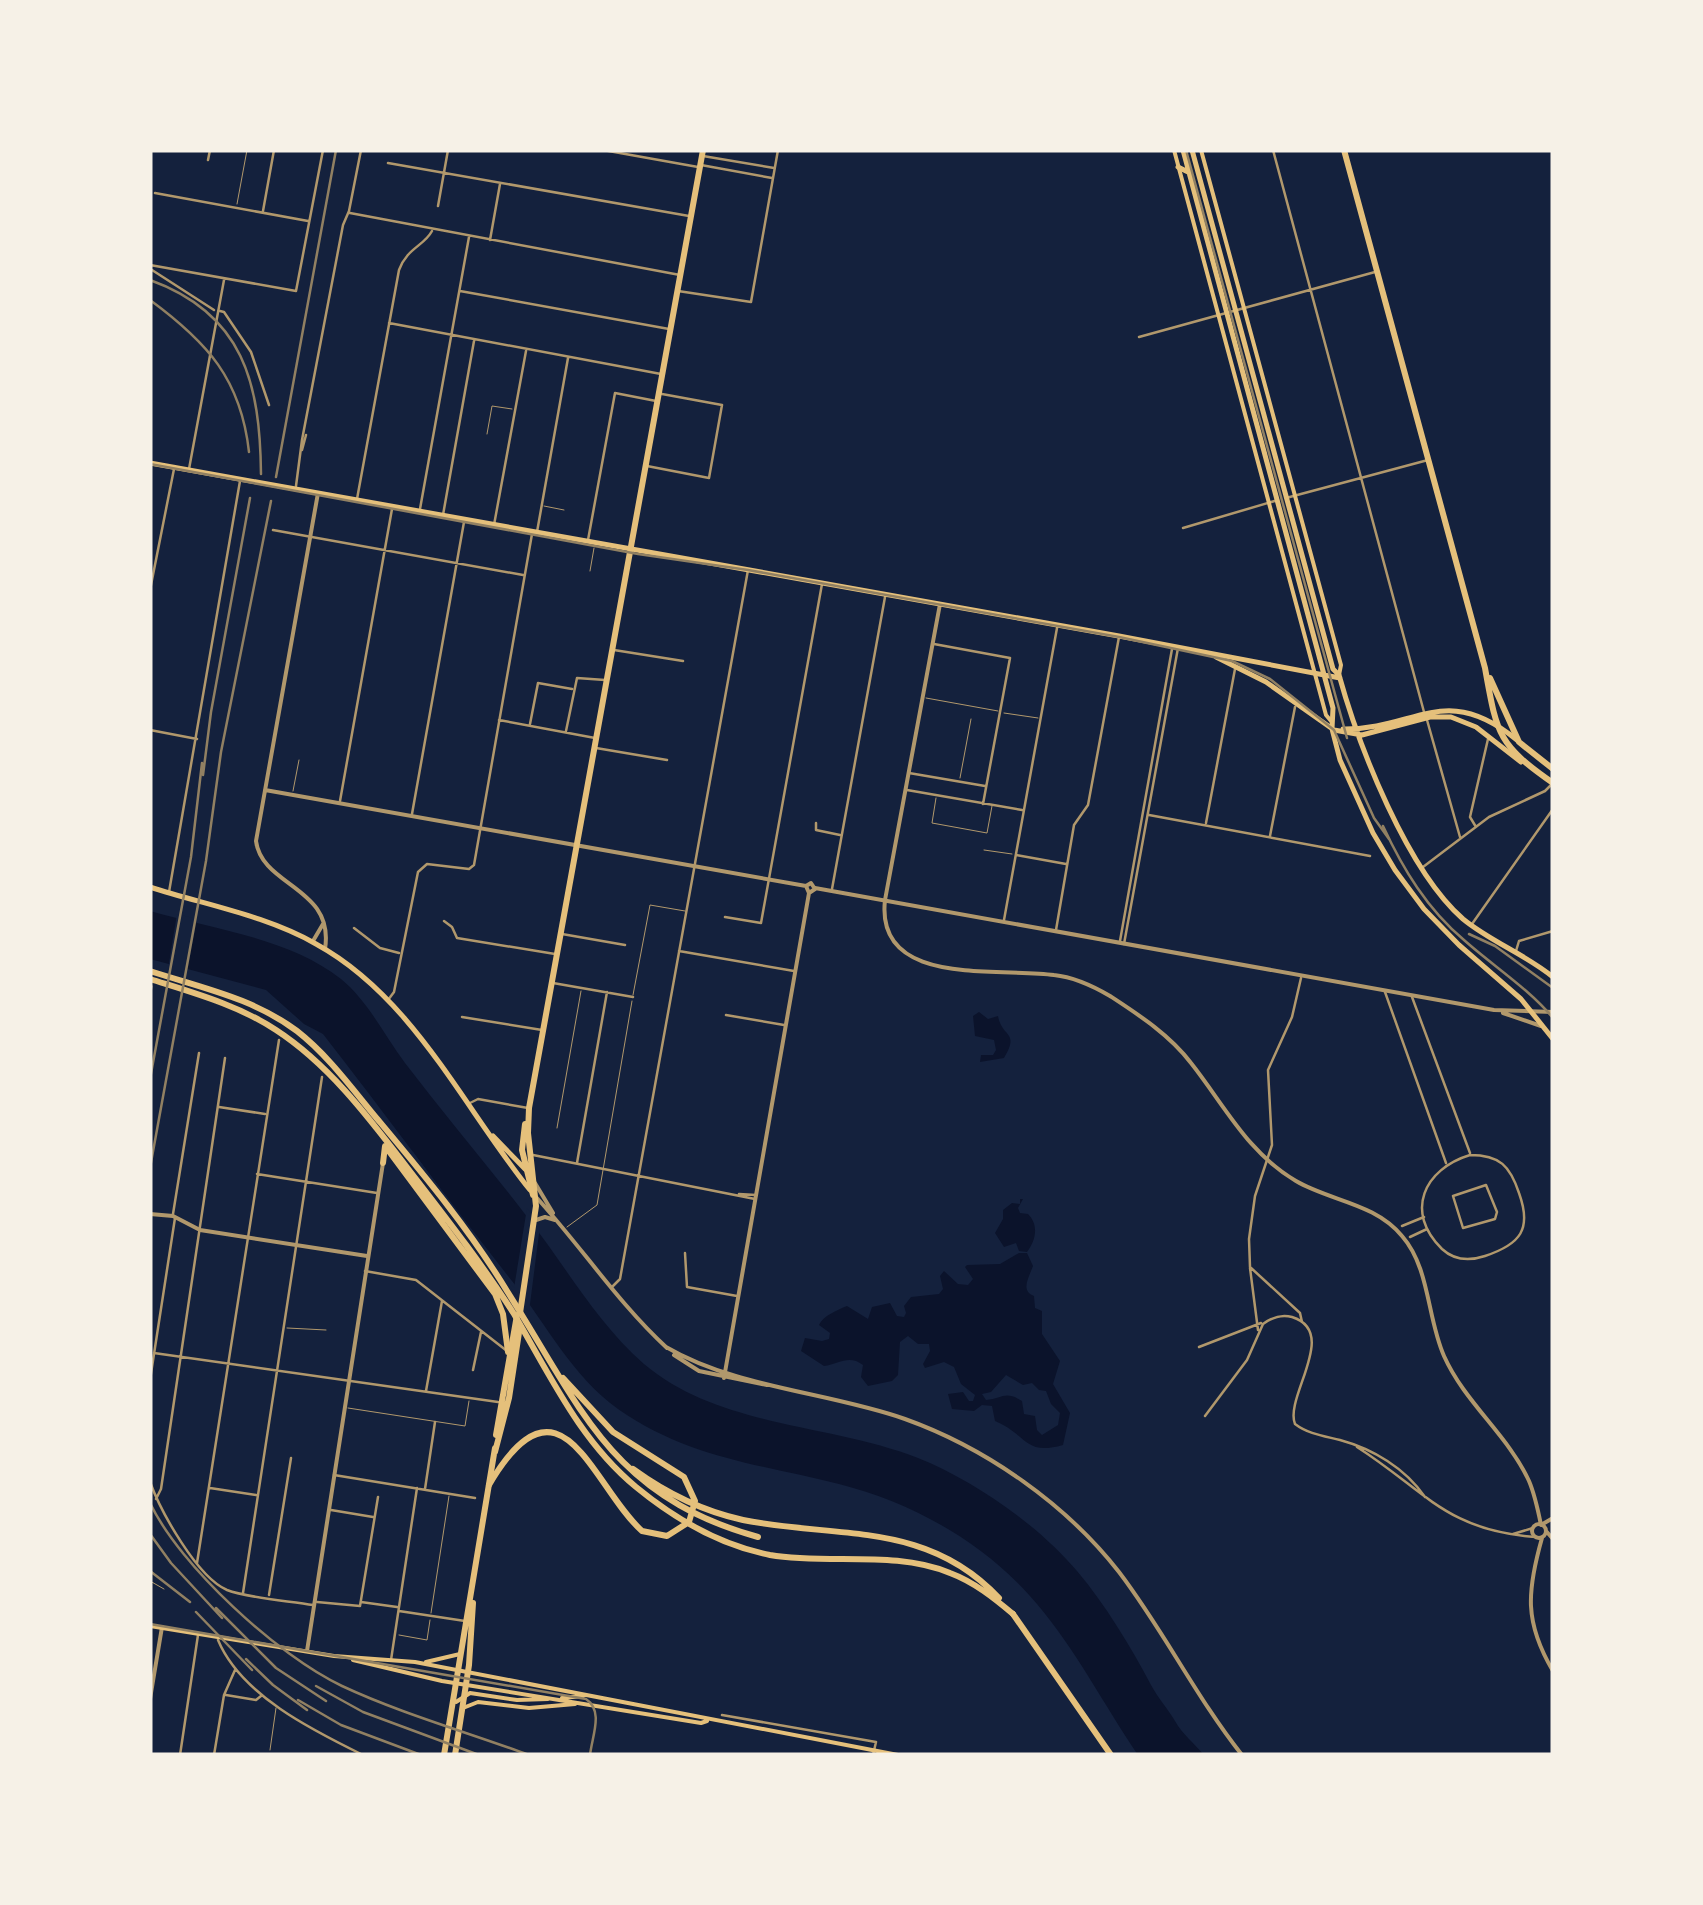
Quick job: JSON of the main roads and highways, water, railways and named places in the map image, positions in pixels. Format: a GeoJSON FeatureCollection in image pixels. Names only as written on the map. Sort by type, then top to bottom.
{"type":"FeatureCollection","features":[{"type":"Feature","properties":{"kind":"highway"},"geometry":{"type":"LineString","coordinates":[[1344,150],[1498,728],[1508,748],[1553,783]]}},
{"type":"Feature","properties":{"kind":"highway"},"geometry":{"type":"LineString","coordinates":[[534,1195],[525,1169],[522,1141],[702,153]]}},
{"type":"Feature","properties":{"kind":"highway"},"geometry":{"type":"LineString","coordinates":[[1485,668],[1522,746],[1553,770]]}},
{"type":"Feature","properties":{"kind":"highway"},"geometry":{"type":"LineString","coordinates":[[150,971],[242,999],[297,1032],[338,1072],[490,1265],[573,1400],[588,1437],[618,1471],[694,1528],[765,1554],[916,1563],[977,1586],[1013,1614]]}},
{"type":"Feature","properties":{"kind":"highway"},"geometry":{"type":"LineString","coordinates":[[151,982],[212,998],[265,1023],[304,1052],[405,1158],[607,1448],[634,1476],[674,1504],[758,1538]]}},
{"type":"Feature","properties":{"kind":"highway"},"geometry":{"type":"LineString","coordinates":[[338,1086],[495,1294],[503,1314],[508,1352]]}},
{"type":"Feature","properties":{"kind":"highway"},"geometry":{"type":"LineString","coordinates":[[495,1452],[509,1398],[535,1214],[530,1108]]}},
{"type":"Feature","properties":{"kind":"highway"},"geometry":{"type":"LineString","coordinates":[[382,1163],[385,1146]]}},
{"type":"Feature","properties":{"kind":"highway"},"geometry":{"type":"LineString","coordinates":[[525,1169],[535,1182]]}},
{"type":"Feature","properties":{"kind":"highway"},"geometry":{"type":"LineString","coordinates":[[444,1755],[472,1598],[508,1352],[521,1299]]}},
{"type":"Feature","properties":{"kind":"highway"},"geometry":{"type":"LineString","coordinates":[[490,1484],[507,1456],[524,1440],[540,1434],[556,1436],[590,1460],[639,1529],[652,1536],[671,1535],[684,1528],[693,1514],[695,1501],[688,1483],[680,1474],[624,1441],[573,1400]]}},
{"type":"Feature","properties":{"kind":"highway"},"geometry":{"type":"LineString","coordinates":[[607,1448],[659,1487],[720,1514],[763,1523],[875,1534],[922,1547],[973,1575],[1013,1614],[1109,1755]]}},
{"type":"Feature","properties":{"kind":"highway"},"geometry":{"type":"LineString","coordinates":[[455,1755],[466,1694],[474,1618],[472,1598]]}},
{"type":"Feature","properties":{"kind":"main road"},"geometry":{"type":"LineString","coordinates":[[1174,150],[1295,496],[1341,665],[1340,677]]}},
{"type":"Feature","properties":{"kind":"main road"},"geometry":{"type":"LineString","coordinates":[[1183,150],[1231,312],[1278,500],[1314,671],[1326,715],[1332,721]]}},
{"type":"Feature","properties":{"kind":"main road"},"geometry":{"type":"LineString","coordinates":[[1192,150],[1334,714],[1332,730],[1340,760],[1373,832],[1406,886],[1458,945],[1532,1011],[1553,1040]]}},
{"type":"Feature","properties":{"kind":"main road"},"geometry":{"type":"LineString","coordinates":[[1202,150],[1231,312]]}},
{"type":"Feature","properties":{"kind":"main road"},"geometry":{"type":"LineString","coordinates":[[1178,167],[1188,172]]}},
{"type":"Feature","properties":{"kind":"main road"},"geometry":{"type":"LineString","coordinates":[[150,463],[1340,677]]}},
{"type":"Feature","properties":{"kind":"main road"},"geometry":{"type":"LineString","coordinates":[[1278,500],[1356,732],[1394,818],[1448,903],[1471,925],[1553,977]]}},
{"type":"Feature","properties":{"kind":"main road"},"geometry":{"type":"LineString","coordinates":[[1214,655],[1266,682],[1332,730],[1356,732],[1425,715],[1460,711],[1498,728],[1522,746]]}},
{"type":"Feature","properties":{"kind":"main road"},"geometry":{"type":"LineString","coordinates":[[1425,715],[1456,718],[1522,762]]}},
{"type":"Feature","properties":{"kind":"main road"},"geometry":{"type":"LineString","coordinates":[[150,887],[264,921],[326,949],[366,979],[388,1000],[534,1195]]}},
{"type":"Feature","properties":{"kind":"main road"},"geometry":{"type":"LineString","coordinates":[[481,1122],[525,1169]]}},
{"type":"Feature","properties":{"kind":"main road"},"geometry":{"type":"LineString","coordinates":[[150,1626],[391,1662],[460,1654]]}},
{"type":"Feature","properties":{"kind":"main road"},"geometry":{"type":"LineString","coordinates":[[334,1656],[455,1683],[707,1721]]}},
{"type":"Feature","properties":{"kind":"main road"},"geometry":{"type":"LineString","coordinates":[[416,1662],[898,1755]]}},
{"type":"Feature","properties":{"kind":"main road"},"geometry":{"type":"LineString","coordinates":[[555,1690],[557,1699]]}},
{"type":"Feature","properties":{"kind":"main road"},"geometry":{"type":"LineString","coordinates":[[452,1704],[466,1694],[518,1700],[587,1696]]}},
{"type":"Feature","properties":{"kind":"main road"},"geometry":{"type":"LineString","coordinates":[[550,1706],[557,1699]]}},
{"type":"Feature","properties":{"kind":"main road"},"geometry":{"type":"LineString","coordinates":[[463,1708],[478,1702],[580,1704]]}},
{"type":"Feature","properties":{"kind":"water"},"geometry":{"type":"Polygon","coordinates":[[[150,911],[274,944],[320,965],[351,988],[612,1332],[644,1364],[674,1385],[741,1413],[918,1458],[961,1479],[1025,1521],[1087,1584],[1178,1726],[1204,1755],[1138,1755],[1037,1604],[996,1563],[947,1529],[867,1492],[698,1449],[671,1439],[618,1409],[573,1366],[323,1034],[304,1024],[266,990],[150,959],[150,911]]]}},
{"type":"Feature","properties":{"kind":"water"},"geometry":{"type":"Polygon","coordinates":[[[979,1012],[988,1019],[998,1016],[1009,1035],[1004,1058],[980,1062],[981,1055],[993,1055],[996,1050],[994,1040],[975,1036],[973,1016],[979,1012]]]}},
{"type":"Feature","properties":{"kind":"water"},"geometry":{"type":"Polygon","coordinates":[[[1023,1199],[1018,1208],[1020,1213],[1028,1214],[1035,1228],[1027,1252],[1019,1251],[1016,1243],[1004,1247],[995,1233],[1003,1210],[1012,1203],[1020,1204],[1023,1199]]]}},
{"type":"Feature","properties":{"kind":"water"},"geometry":{"type":"Polygon","coordinates":[[[1019,1253],[1027,1253],[1033,1266],[1027,1291],[1034,1296],[1035,1308],[1042,1311],[1042,1334],[1060,1361],[1053,1384],[1070,1413],[1063,1445],[1033,1446],[995,1421],[992,1406],[982,1405],[974,1411],[952,1409],[948,1394],[963,1392],[969,1401],[975,1395],[961,1384],[954,1367],[944,1362],[925,1368],[929,1344],[918,1344],[908,1336],[900,1342],[898,1375],[892,1381],[868,1386],[861,1377],[863,1365],[858,1362],[848,1360],[824,1366],[801,1351],[805,1338],[829,1339],[830,1333],[819,1325],[839,1309],[847,1306],[868,1319],[872,1307],[890,1303],[897,1316],[904,1317],[904,1306],[911,1297],[939,1294],[944,1271],[958,1284],[968,1285],[973,1279],[967,1265],[1000,1264],[1019,1253]],[[1006,1375],[991,1392],[982,1394],[986,1400],[1007,1396],[1022,1401],[1024,1414],[1035,1416],[1042,1435],[1058,1425],[1060,1413],[1046,1391],[1032,1383],[1023,1385],[1006,1375]]]}},
{"type":"Feature","properties":{"kind":"tram line"},"geometry":{"type":"LineString","coordinates":[[1186,150],[1347,738]]}},
{"type":"Feature","properties":{"kind":"tram line"},"geometry":{"type":"LineString","coordinates":[[150,464],[1119,637],[1232,661],[1270,679],[1334,730],[1374,818],[1389,839]]}},
{"type":"Feature","properties":{"kind":"tram line"},"geometry":{"type":"LineString","coordinates":[[1383,826],[1427,902],[1553,1018]]}},
{"type":"Feature","properties":{"kind":"tram line"},"geometry":{"type":"LineString","coordinates":[[1469,934],[1495,946],[1553,988]]}},
{"type":"Feature","properties":{"kind":"tram line"},"geometry":{"type":"LineString","coordinates":[[150,1624],[586,1699],[596,1717],[590,1755]]}},
{"type":"Feature","properties":{"kind":"railway"},"geometry":{"type":"LineString","coordinates":[[276,477],[336,150]]}},
{"type":"Feature","properties":{"kind":"railway"},"geometry":{"type":"LineString","coordinates":[[150,280],[182,294],[207,312],[240,356],[256,410],[261,474]]}},
{"type":"Feature","properties":{"kind":"railway"},"geometry":{"type":"LineString","coordinates":[[150,300],[188,331],[218,364],[238,403],[249,452]]}},
{"type":"Feature","properties":{"kind":"railway"},"geometry":{"type":"LineString","coordinates":[[203,775],[250,498]]}},
{"type":"Feature","properties":{"kind":"railway"},"geometry":{"type":"LineString","coordinates":[[150,1168],[206,861],[221,752],[271,501]]}},
{"type":"Feature","properties":{"kind":"railway"},"geometry":{"type":"LineString","coordinates":[[150,1079],[191,857],[202,763]]}},
{"type":"Feature","properties":{"kind":"railway"},"geometry":{"type":"LineString","coordinates":[[150,1503],[164,1528],[207,1581],[289,1654],[342,1686],[529,1755]]}},
{"type":"Feature","properties":{"kind":"railway"},"geometry":{"type":"LineString","coordinates":[[150,1534],[222,1618]]}},
{"type":"Feature","properties":{"kind":"railway"},"geometry":{"type":"LineString","coordinates":[[150,1571],[190,1602]]}},
{"type":"Feature","properties":{"kind":"railway"},"geometry":{"type":"LineString","coordinates":[[216,1608],[276,1668],[326,1701]]}},
{"type":"Feature","properties":{"kind":"railway"},"geometry":{"type":"LineString","coordinates":[[196,1612],[252,1670]]}},
{"type":"Feature","properties":{"kind":"railway"},"geometry":{"type":"LineString","coordinates":[[246,1659],[307,1710]]}},
{"type":"Feature","properties":{"kind":"railway"},"geometry":{"type":"LineString","coordinates":[[316,1686],[363,1712],[479,1755]]}},
{"type":"Feature","properties":{"kind":"railway"},"geometry":{"type":"LineString","coordinates":[[298,1700],[341,1725],[421,1755]]}}]}
